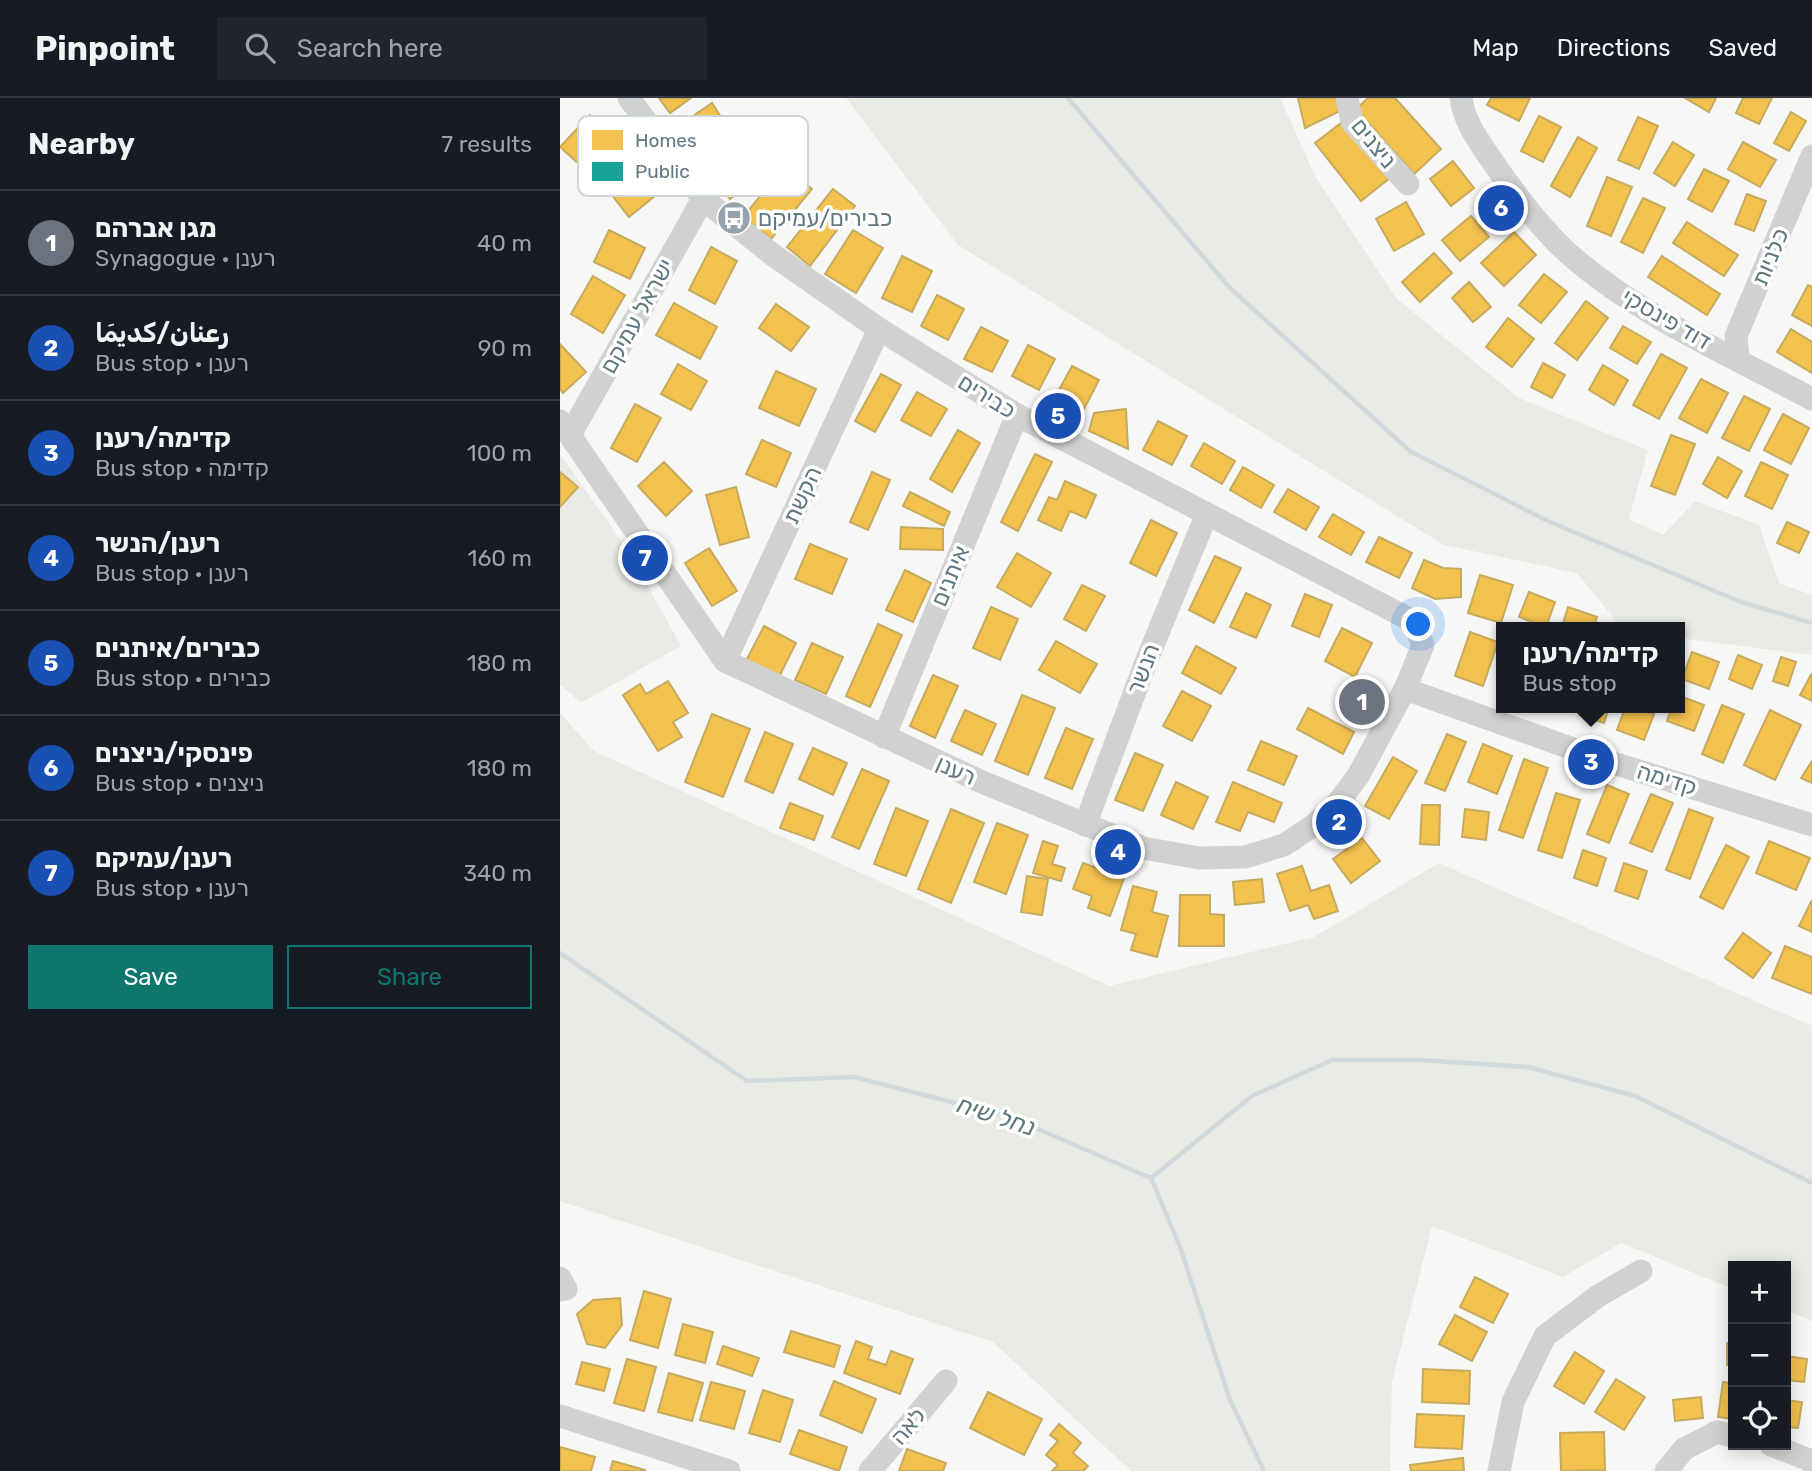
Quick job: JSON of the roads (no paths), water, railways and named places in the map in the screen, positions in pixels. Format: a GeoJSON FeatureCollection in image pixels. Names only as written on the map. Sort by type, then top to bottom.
{"type":"FeatureCollection","features":[{"type":"Feature","properties":{"kind":"street","name":"כבירים"},"geometry":{"type":"LineString","coordinates":[[629,98],[642,116]]}},
{"type":"Feature","properties":{"kind":"street","name":"ניצנים"},"geometry":{"type":"LineString","coordinates":[[1346,98],[1352,122],[1408,184]]}},
{"type":"Feature","properties":{"kind":"street","name":"דוד פינסקי"},"geometry":{"type":"LineString","coordinates":[[1461,98],[1462,110],[1478,140],[1536,218],[1569,253],[1616,290],[1664,320],[1812,399]]}},
{"type":"Feature","properties":{"kind":"street","name":"כלניות"},"geometry":{"type":"LineString","coordinates":[[1738,359],[1737,336],[1812,156]]}},
{"type":"Feature","properties":{"kind":"street","name":"כבירים"},"geometry":{"type":"LineString","coordinates":[[701,196],[773,255],[879,329],[1017,415],[1206,516],[1413,621],[1423,645],[1405,689]]}},
{"type":"Feature","properties":{"kind":"street","name":"ישראל עמיקם"},"geometry":{"type":"LineString","coordinates":[[566,427],[703,199]]}},
{"type":"Feature","properties":{"kind":"street","name":"הקשת"},"geometry":{"type":"LineString","coordinates":[[724,661],[879,329]]}},
{"type":"Feature","properties":{"kind":"street","name":"איתנים"},"geometry":{"type":"LineString","coordinates":[[884,737],[1017,415]]}},
{"type":"Feature","properties":{"kind":"street"},"geometry":{"type":"LineString","coordinates":[[566,427],[724,661]]}},
{"type":"Feature","properties":{"kind":"street","name":"הנשר"},"geometry":{"type":"LineString","coordinates":[[1085,825],[1146,662],[1206,516]]}},
{"type":"Feature","properties":{"kind":"street","name":"רענן"},"geometry":{"type":"LineString","coordinates":[[724,661],[884,737],[1085,825],[1143,848],[1199,858],[1245,857],[1284,845],[1337,804],[1358,776],[1405,689]]}},
{"type":"Feature","properties":{"kind":"street","name":"קדימה"},"geometry":{"type":"LineString","coordinates":[[1405,689],[1611,762],[1812,825]]}},
{"type":"Feature","properties":{"kind":"street"},"geometry":{"type":"LineString","coordinates":[[1499,1471],[1513,1402],[1545,1336],[1598,1296],[1641,1270]]}},
{"type":"Feature","properties":{"kind":"street","name":"לאה"},"geometry":{"type":"LineString","coordinates":[[870,1471],[946,1381]]}},
{"type":"Feature","properties":{"kind":"street"},"geometry":{"type":"LineString","coordinates":[[560,1416],[729,1471]]}},
{"type":"Feature","properties":{"kind":"street"},"geometry":{"type":"LineString","coordinates":[[1666,1471],[1684,1449],[1725,1434]]}},
{"type":"Feature","properties":{"kind":"street"},"geometry":{"type":"LineString","coordinates":[[1784,1450],[1812,1461]]}},
{"type":"Feature","properties":{"kind":"waterway"},"geometry":{"type":"LineString","coordinates":[[1068,98],[1229,287],[1411,452],[1550,522],[1741,602],[1812,623]]}},
{"type":"Feature","properties":{"kind":"waterway","name":"נחל שיח"},"geometry":{"type":"LineString","coordinates":[[560,953],[747,1081],[854,1077],[1010,1117],[1151,1178],[1180,1247],[1230,1400],[1264,1471]]}},
{"type":"Feature","properties":{"kind":"waterway"},"geometry":{"type":"LineString","coordinates":[[1151,1178],[1252,1096],[1332,1060],[1420,1060],[1528,1067],[1635,1096],[1812,1183]]}},
{"type":"Feature","properties":{"kind":"place","name":"פינסקי/ניצנים"},"geometry":{"type":"Point","coordinates":[1501,208]}},
{"type":"Feature","properties":{"kind":"place","name":"כבירים/עמיקם"},"geometry":{"type":"Point","coordinates":[734,218]}},
{"type":"Feature","properties":{"kind":"place","name":"כבירים/איתנים"},"geometry":{"type":"Point","coordinates":[1058,416]}},
{"type":"Feature","properties":{"kind":"place","name":"רענן/עמיקם"},"geometry":{"type":"Point","coordinates":[645,558]}},
{"type":"Feature","properties":{"kind":"place","name":"מגן אברהם"},"geometry":{"type":"Point","coordinates":[1362,702]}},
{"type":"Feature","properties":{"kind":"place","name":"קדימה/רענן"},"geometry":{"type":"Point","coordinates":[1591,762]}},
{"type":"Feature","properties":{"kind":"place","name":"رعنان/كديمَا"},"geometry":{"type":"Point","coordinates":[1339,822]}},
{"type":"Feature","properties":{"kind":"place","name":"רענן/הנשר"},"geometry":{"type":"Point","coordinates":[1118,852]}}]}
